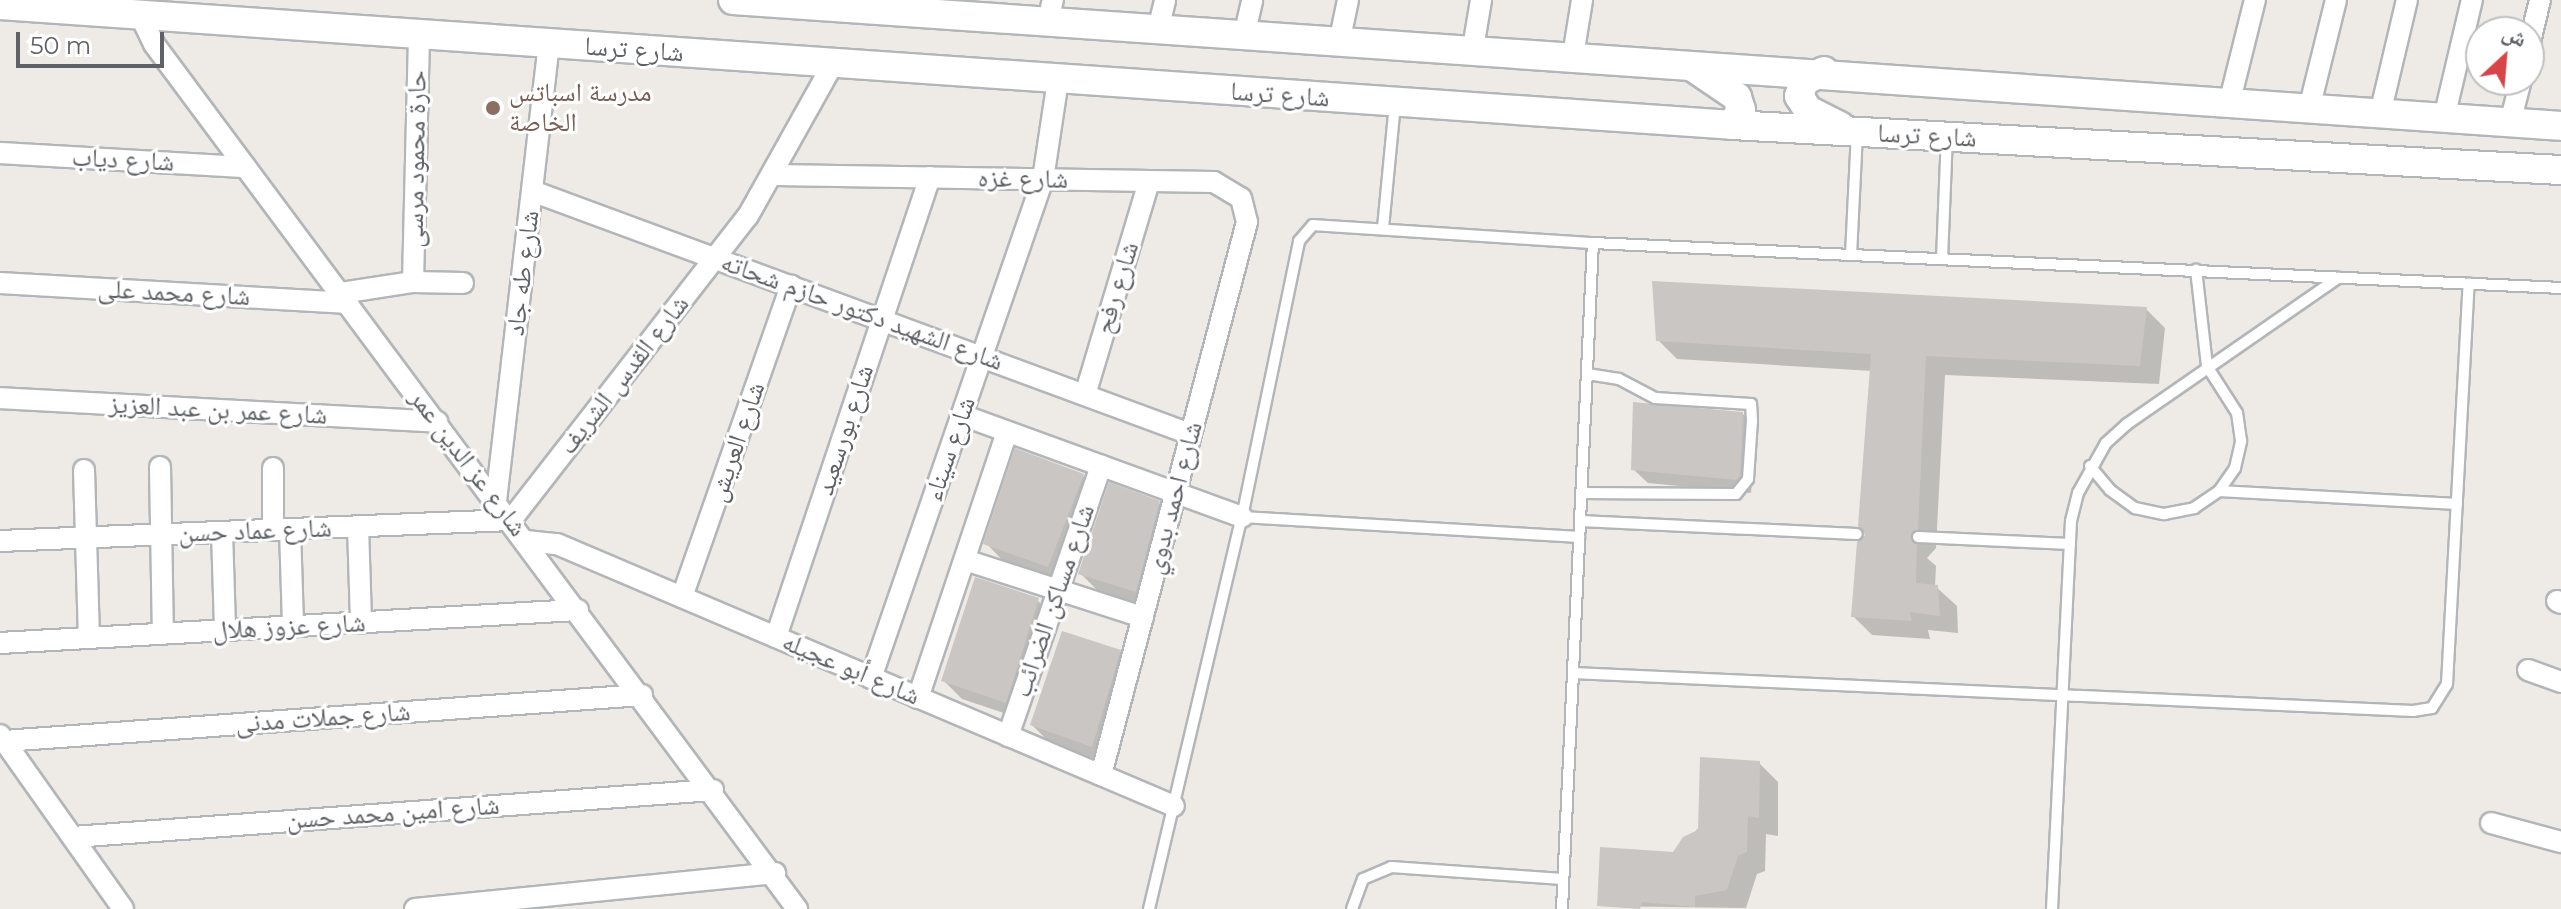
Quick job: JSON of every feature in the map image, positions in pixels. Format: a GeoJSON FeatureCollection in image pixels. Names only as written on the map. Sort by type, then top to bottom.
{"type":"FeatureCollection","features":[{"type":"Feature","properties":{"kind":"main road"},"geometry":{"type":"LineString","coordinates":[[761,1],[1050,10],[1158,29],[1572,62],[1824,71],[2229,104],[2561,126]]}},
{"type":"Feature","properties":{"kind":"main road","name":"شارع ترسا"},"geometry":{"type":"LineString","coordinates":[[0,5],[1732,125],[2561,170]]}},
{"type":"Feature","properties":{"kind":"main road"},"geometry":{"type":"LineString","coordinates":[[1690,65],[1737,97],[1741,110],[1732,125]]}},
{"type":"Feature","properties":{"kind":"main road"},"geometry":{"type":"LineString","coordinates":[[1824,71],[1804,81],[1802,104],[1854,132]]}},
{"type":"Feature","properties":{"kind":"street"},"geometry":{"type":"LineString","coordinates":[[1158,29],[1165,0]]}},
{"type":"Feature","properties":{"kind":"street"},"geometry":{"type":"LineString","coordinates":[[1244,36],[1252,0]]}},
{"type":"Feature","properties":{"kind":"street"},"geometry":{"type":"LineString","coordinates":[[1339,43],[1348,0]]}},
{"type":"Feature","properties":{"kind":"street"},"geometry":{"type":"LineString","coordinates":[[1472,54],[1481,0]]}},
{"type":"Feature","properties":{"kind":"street"},"geometry":{"type":"LineString","coordinates":[[1572,62],[1582,0]]}},
{"type":"Feature","properties":{"kind":"street"},"geometry":{"type":"LineString","coordinates":[[2229,104],[2255,0]]}},
{"type":"Feature","properties":{"kind":"street"},"geometry":{"type":"LineString","coordinates":[[2309,109],[2336,0]]}},
{"type":"Feature","properties":{"kind":"street"},"geometry":{"type":"LineString","coordinates":[[2380,114],[2407,0]]}},
{"type":"Feature","properties":{"kind":"street"},"geometry":{"type":"LineString","coordinates":[[2444,118],[2472,0]]}},
{"type":"Feature","properties":{"kind":"street","name":"شارع عز الدين عمر"},"geometry":{"type":"LineString","coordinates":[[140,15],[154,44],[775,873],[797,909]]}},
{"type":"Feature","properties":{"kind":"street","name":"حارة محمود مرسى"},"geometry":{"type":"LineString","coordinates":[[413,282],[419,35]]}},
{"type":"Feature","properties":{"kind":"street","name":"شارع طه جاد"},"geometry":{"type":"LineString","coordinates":[[496,501],[549,44]]}},
{"type":"Feature","properties":{"kind":"street","name":"شارع القدس الشريف"},"geometry":{"type":"LineString","coordinates":[[511,520],[716,258],[775,175],[833,64]]}},
{"type":"Feature","properties":{"kind":"street","name":"شارع سيناء"},"geometry":{"type":"LineString","coordinates":[[871,678],[1043,179],[1058,80]]}},
{"type":"Feature","properties":{"kind":"street"},"geometry":{"type":"LineString","coordinates":[[2510,123],[2517,96]]}},
{"type":"Feature","properties":{"kind":"street","name":"شارع دياب"},"geometry":{"type":"LineString","coordinates":[[0,153],[246,167]]}},
{"type":"Feature","properties":{"kind":"street","name":"شارع غزه"},"geometry":{"type":"LineString","coordinates":[[775,175],[1222,184],[1241,198],[1247,222]]}},
{"type":"Feature","properties":{"kind":"street","name":"شارع بورسعيد"},"geometry":{"type":"LineString","coordinates":[[776,637],[930,177]]}},
{"type":"Feature","properties":{"kind":"street","name":"شارع رفح"},"geometry":{"type":"LineString","coordinates":[[1085,395],[1149,181]]}},
{"type":"Feature","properties":{"kind":"street","name":"شارع الشهيد دكتور حازم شحاته"},"geometry":{"type":"LineString","coordinates":[[532,191],[1190,434]]}},
{"type":"Feature","properties":{"kind":"street","name":"شارع احمد بدوي"},"geometry":{"type":"LineString","coordinates":[[1101,775],[1247,222]]}},
{"type":"Feature","properties":{"kind":"street","name":"شارع محمد على"},"geometry":{"type":"LineString","coordinates":[[0,283],[344,298],[413,282],[463,283]]}},
{"type":"Feature","properties":{"kind":"street","name":"شارع العريش"},"geometry":{"type":"LineString","coordinates":[[682,597],[791,286]]}},
{"type":"Feature","properties":{"kind":"street","name":"شارع عمر بن عبد العزيز"},"geometry":{"type":"LineString","coordinates":[[0,398],[437,422]]}},
{"type":"Feature","properties":{"kind":"street"},"geometry":{"type":"LineString","coordinates":[[962,415],[1242,517]]}},
{"type":"Feature","properties":{"kind":"street"},"geometry":{"type":"LineString","coordinates":[[918,698],[1007,432]]}},
{"type":"Feature","properties":{"kind":"street","name":"شارع مساكن الضرائب"},"geometry":{"type":"LineString","coordinates":[[1008,736],[1101,466]]}},
{"type":"Feature","properties":{"kind":"street"},"geometry":{"type":"LineString","coordinates":[[160,467],[158,535],[163,634]]}},
{"type":"Feature","properties":{"kind":"street"},"geometry":{"type":"LineString","coordinates":[[273,468],[293,627]]}},
{"type":"Feature","properties":{"kind":"street"},"geometry":{"type":"LineString","coordinates":[[84,470],[89,638]]}},
{"type":"Feature","properties":{"kind":"street","name":"شارع عماد حسن"},"geometry":{"type":"LineString","coordinates":[[0,541],[511,520]]}},
{"type":"Feature","properties":{"kind":"street"},"geometry":{"type":"LineString","coordinates":[[358,526],[361,623]]}},
{"type":"Feature","properties":{"kind":"street"},"geometry":{"type":"LineString","coordinates":[[222,532],[225,630]]}},
{"type":"Feature","properties":{"kind":"street","name":"شارع أبو عجيله"},"geometry":{"type":"LineString","coordinates":[[526,541],[557,544],[1174,806]]}},
{"type":"Feature","properties":{"kind":"street"},"geometry":{"type":"LineString","coordinates":[[965,560],[1143,617]]}},
{"type":"Feature","properties":{"kind":"street","name":"شارع عزوز هلال"},"geometry":{"type":"LineString","coordinates":[[0,643],[578,610]]}},
{"type":"Feature","properties":{"kind":"street"},"geometry":{"type":"LineString","coordinates":[[2528,670],[2561,682]]}},
{"type":"Feature","properties":{"kind":"street","name":"شارع جملات مدنى"},"geometry":{"type":"LineString","coordinates":[[2,738],[642,695]]}},
{"type":"Feature","properties":{"kind":"street"},"geometry":{"type":"LineString","coordinates":[[2,738],[123,909]]}},
{"type":"Feature","properties":{"kind":"street","name":"شارع امين محمد حسن"},"geometry":{"type":"LineString","coordinates":[[73,837],[713,790]]}},
{"type":"Feature","properties":{"kind":"street"},"geometry":{"type":"LineString","coordinates":[[2491,823],[2561,842]]}},
{"type":"Feature","properties":{"kind":"street"},"geometry":{"type":"LineString","coordinates":[[415,909],[775,873]]}},
{"type":"Feature","properties":{"kind":"lane"},"geometry":{"type":"LineString","coordinates":[[1383,228],[1395,102]]}},
{"type":"Feature","properties":{"kind":"lane"},"geometry":{"type":"LineString","coordinates":[[1851,255],[1854,132]]}},
{"type":"Feature","properties":{"kind":"lane"},"geometry":{"type":"LineString","coordinates":[[1942,259],[1947,137]]}},
{"type":"Feature","properties":{"kind":"lane"},"geometry":{"type":"LineString","coordinates":[[1149,909],[1242,517],[1302,234],[1320,224],[1593,243],[2561,288]]}},
{"type":"Feature","properties":{"kind":"lane"},"geometry":{"type":"LineString","coordinates":[[1562,909],[1593,243]]}},
{"type":"Feature","properties":{"kind":"lane"},"geometry":{"type":"LineString","coordinates":[[2090,466],[2110,490],[2135,508],[2164,514],[2194,508],[2219,491],[2235,468],[2241,441],[2237,413],[2207,366],[2196,270]]}},
{"type":"Feature","properties":{"kind":"lane"},"geometry":{"type":"LineString","coordinates":[[2052,909],[2070,544],[2078,493],[2090,466],[2127,424],[2338,278]]}},
{"type":"Feature","properties":{"kind":"lane"},"geometry":{"type":"LineString","coordinates":[[1573,673],[2413,711],[2432,708],[2447,684],[2469,284]]}},
{"type":"Feature","properties":{"kind":"lane"},"geometry":{"type":"LineString","coordinates":[[1581,493],[1736,494],[1748,479],[1752,421],[1751,404],[1655,398],[1619,379],[1587,374]]}},
{"type":"Feature","properties":{"kind":"lane"},"geometry":{"type":"LineString","coordinates":[[2219,491],[2457,504]]}},
{"type":"Feature","properties":{"kind":"lane"},"geometry":{"type":"LineString","coordinates":[[1242,517],[1579,537]]}},
{"type":"Feature","properties":{"kind":"lane"},"geometry":{"type":"LineString","coordinates":[[1580,521],[1857,534]]}},
{"type":"Feature","properties":{"kind":"lane"},"geometry":{"type":"LineString","coordinates":[[1918,537],[2070,544]]}},
{"type":"Feature","properties":{"kind":"lane"},"geometry":{"type":"LineString","coordinates":[[1352,909],[1363,879],[1391,867],[1563,879]]}},
{"type":"Feature","properties":{"kind":"building"},"geometry":{"type":"Polygon","coordinates":[[[1652,281],[2147,307],[2140,366],[1926,356],[1918,529],[1910,537],[1917,545],[1916,583],[1938,585],[1940,616],[1910,612],[1912,621],[1851,617],[1857,542],[1865,535],[1858,526],[1871,354],[1656,341],[1652,281]]]}},
{"type":"Feature","properties":{"kind":"building"},"geometry":{"type":"Polygon","coordinates":[[[1633,402],[1743,412],[1740,476],[1737,480],[1631,470],[1633,402]]]}},
{"type":"Feature","properties":{"kind":"building"},"geometry":{"type":"Polygon","coordinates":[[[1015,448],[1084,474],[1048,567],[983,544],[1015,448]]]}},
{"type":"Feature","properties":{"kind":"building"},"geometry":{"type":"Polygon","coordinates":[[[1109,482],[1160,501],[1136,592],[1078,574],[1109,482]]]}},
{"type":"Feature","properties":{"kind":"building"},"geometry":{"type":"Polygon","coordinates":[[[975,577],[1039,598],[1006,703],[941,681],[975,577]]]}},
{"type":"Feature","properties":{"kind":"building"},"geometry":{"type":"Polygon","coordinates":[[[1062,631],[1121,650],[1092,747],[1030,725],[1062,631]]]}},
{"type":"Feature","properties":{"kind":"building"},"geometry":{"type":"Polygon","coordinates":[[[1700,757],[1760,761],[1759,818],[1748,816],[1747,852],[1738,856],[1727,890],[1695,896],[1695,907],[1642,902],[1640,909],[1597,906],[1600,847],[1673,852],[1683,837],[1698,830],[1700,757]]]}},
{"type":"Feature","properties":{"kind":"place","name":"مدرسة اسباتس الخاصة"},"geometry":{"type":"Point","coordinates":[493,108]}}]}
